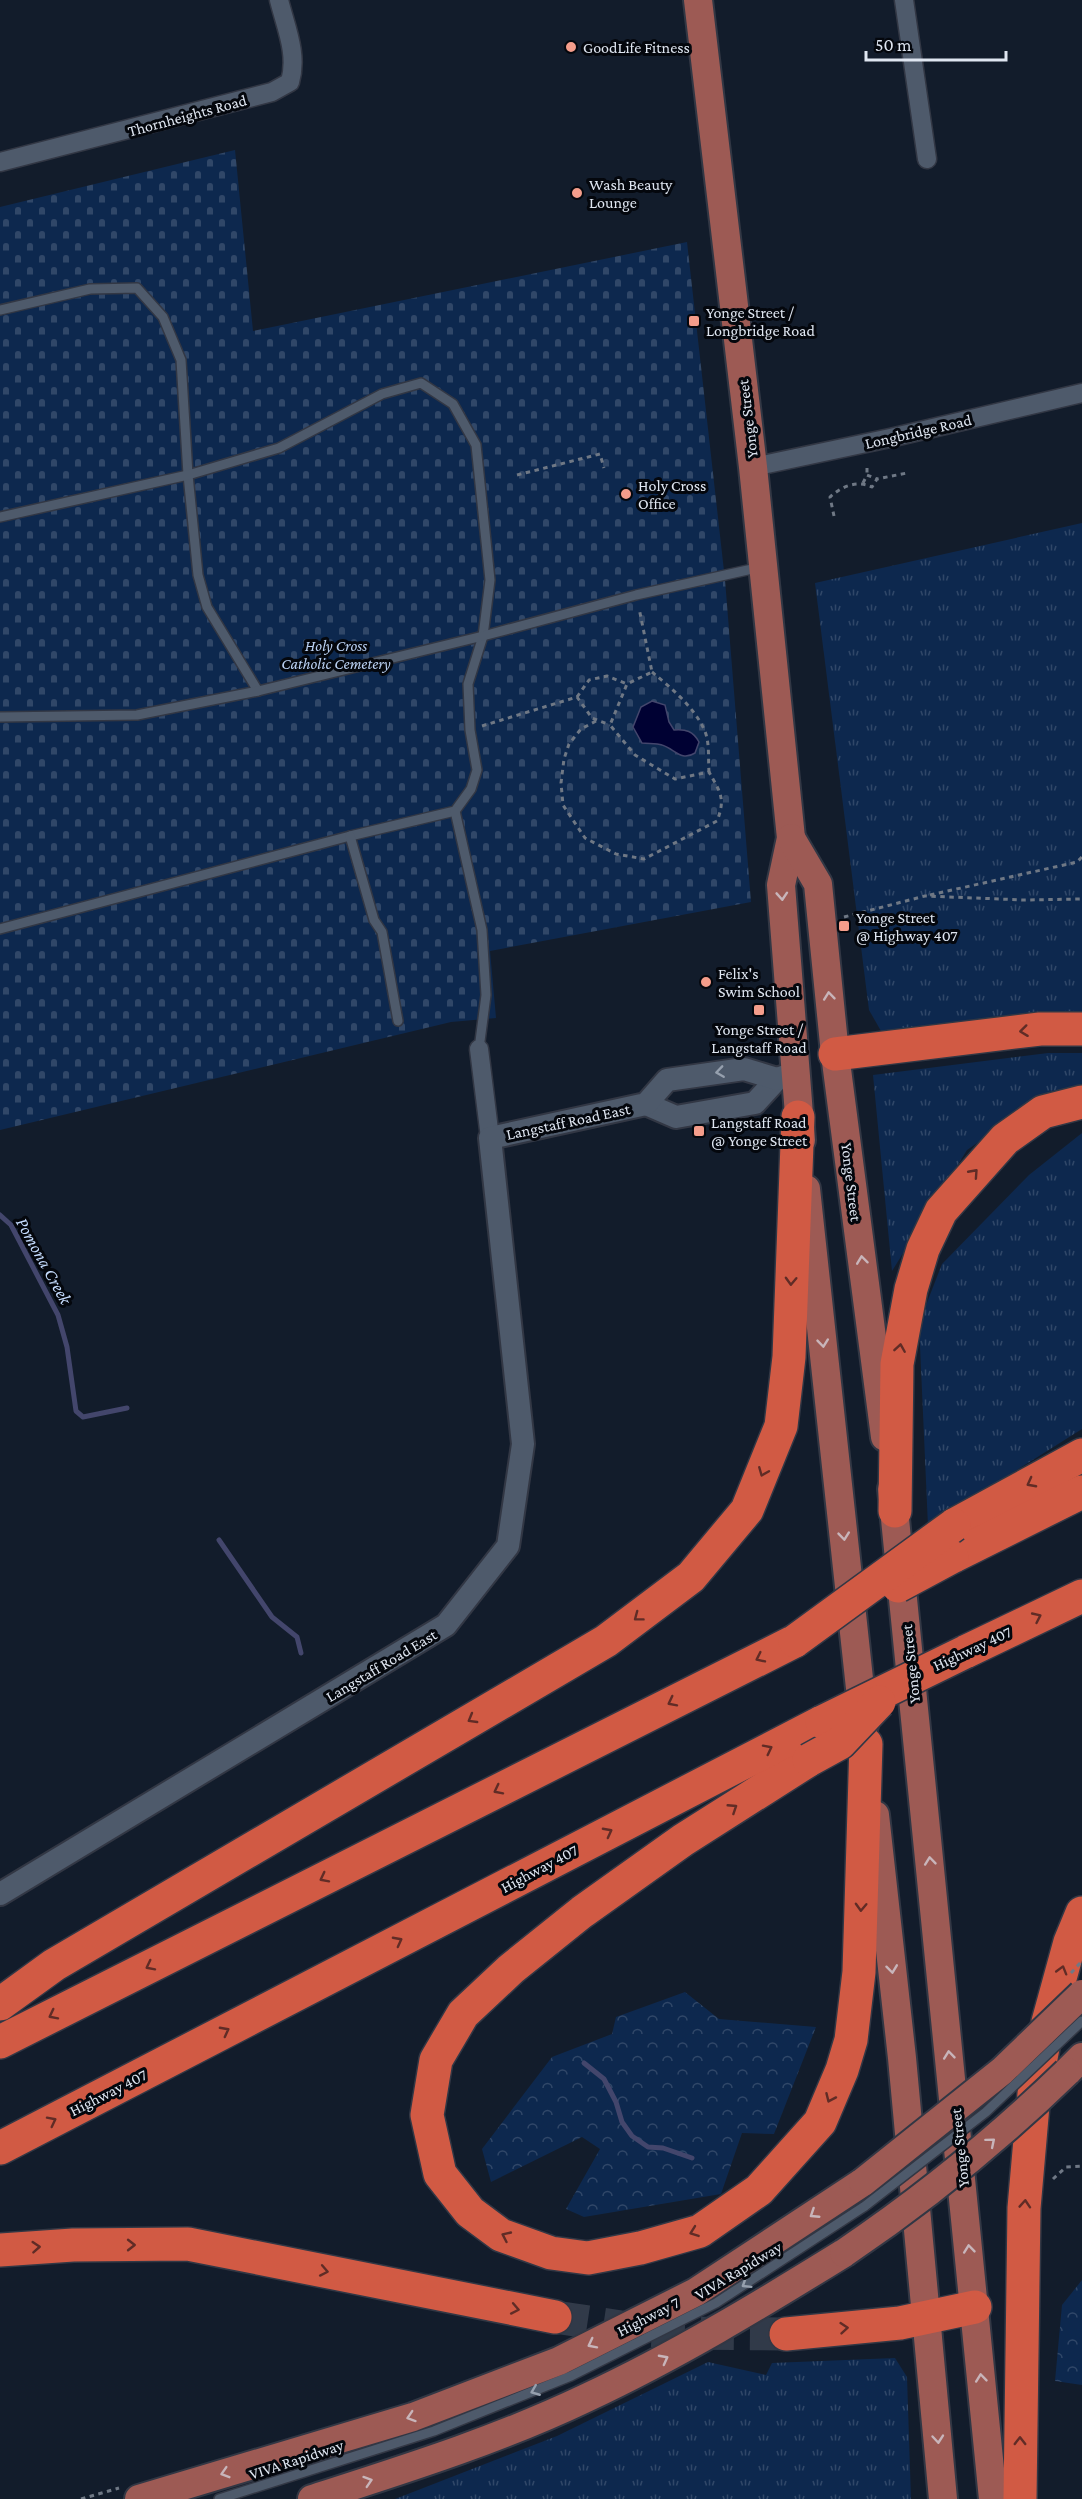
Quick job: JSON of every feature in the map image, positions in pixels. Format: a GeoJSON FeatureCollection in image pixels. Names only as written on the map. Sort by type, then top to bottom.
{"type":"FeatureCollection","features":[{"type":"Feature","properties":{"kind":"highway"},"geometry":{"type":"LineString","coordinates":[[835,1054],[1040,1029],[1082,1029]]}},
{"type":"Feature","properties":{"kind":"highway"},"geometry":{"type":"LineString","coordinates":[[895,1511],[897,1364],[911,1289],[923,1250],[941,1210],[1005,1139],[1043,1112],[1082,1102]]}},
{"type":"Feature","properties":{"kind":"highway"},"geometry":{"type":"LineString","coordinates":[[0,2004],[54,1965],[606,1641],[691,1577],[747,1510],[781,1426],[789,1357],[798,1118]]}},
{"type":"Feature","properties":{"kind":"highway"},"geometry":{"type":"LineString","coordinates":[[795,1641],[954,1525],[1082,1455]]}},
{"type":"Feature","properties":{"kind":"highway"},"geometry":{"type":"LineString","coordinates":[[0,2042],[795,1641],[952,1557],[1082,1492]]}},
{"type":"Feature","properties":{"kind":"highway","name":"Highway 407"},"geometry":{"type":"LineString","coordinates":[[0,2148],[822,1722],[1082,1596]]}},
{"type":"Feature","properties":{"kind":"highway"},"geometry":{"type":"LineString","coordinates":[[867,1744],[859,1972],[850,2040],[842,2070],[820,2122],[759,2190],[700,2231],[639,2248],[588,2258],[551,2253],[501,2235],[470,2212],[440,2174],[427,2115],[436,2060],[463,2014],[511,1969],[582,1912],[683,1840],[809,1760],[840,1743],[895,1685]]}},
{"type":"Feature","properties":{"kind":"highway"},"geometry":{"type":"LineString","coordinates":[[1020,2499],[1024,2208],[1034,2094],[1048,2022],[1070,1942],[1082,1913]]}},
{"type":"Feature","properties":{"kind":"highway"},"geometry":{"type":"LineString","coordinates":[[0,2250],[73,2245],[188,2244],[555,2317]]}},
{"type":"Feature","properties":{"kind":"highway"},"geometry":{"type":"LineString","coordinates":[[786,2334],[900,2323],[975,2307]]}},
{"type":"Feature","properties":{"kind":"main road","name":"Yonge Street"},"geometry":{"type":"LineString","coordinates":[[698,0],[753,467],[791,838],[781,885],[785,1076],[798,1118],[902,2058],[943,2499]]}},
{"type":"Feature","properties":{"kind":"main road","name":"Yonge Street"},"geometry":{"type":"LineString","coordinates":[[791,838],[818,884],[835,1054],[895,1511],[993,2499]]}},
{"type":"Feature","properties":{"kind":"main road"},"geometry":{"type":"LineString","coordinates":[[785,1076],[835,1054]]}},
{"type":"Feature","properties":{"kind":"main road","name":"Highway 7"},"geometry":{"type":"LineString","coordinates":[[134,2492],[412,2417],[559,2361],[696,2292],[864,2194],[1002,2071],[1082,1994]]}},
{"type":"Feature","properties":{"kind":"main road"},"geometry":{"type":"LineString","coordinates":[[312,2499],[437,2459],[584,2399],[665,2359],[735,2320],[844,2253],[950,2176],[1021,2116],[1075,2064]]}},
{"type":"Feature","properties":{"kind":"street","name":"Thornheights Road"},"geometry":{"type":"LineString","coordinates":[[0,162],[272,92],[290,82],[294,68],[292,48],[279,0]]}},
{"type":"Feature","properties":{"kind":"street"},"geometry":{"type":"LineString","coordinates":[[904,0],[927,159]]}},
{"type":"Feature","properties":{"kind":"street","name":"Longbridge Road"},"geometry":{"type":"LineString","coordinates":[[753,467],[1082,393]]}},
{"type":"Feature","properties":{"kind":"street","name":"Langstaff Road East"},"geometry":{"type":"LineString","coordinates":[[0,1894],[446,1625],[508,1545],[523,1444],[490,1138],[478,1049]]}},
{"type":"Feature","properties":{"kind":"street","name":"Langstaff Road East"},"geometry":{"type":"LineString","coordinates":[[646,1104],[667,1080],[744,1069],[785,1076]]}},
{"type":"Feature","properties":{"kind":"street","name":"Langstaff Road East"},"geometry":{"type":"LineString","coordinates":[[490,1138],[646,1104],[676,1117],[755,1103],[785,1076]]}},
{"type":"Feature","properties":{"kind":"lane"},"geometry":{"type":"LineString","coordinates":[[0,310],[90,289],[137,288],[163,317],[181,360],[188,475],[198,574],[207,607],[258,691]]}},
{"type":"Feature","properties":{"kind":"lane"},"geometry":{"type":"LineString","coordinates":[[0,517],[188,475],[279,448],[382,394],[421,383],[453,404],[476,445],[490,580],[483,636],[468,684],[470,730],[477,770],[471,789],[454,811],[350,836],[0,929]]}},
{"type":"Feature","properties":{"kind":"lane"},"geometry":{"type":"LineString","coordinates":[[0,717],[137,715],[258,691],[483,636],[636,595],[764,567]]}},
{"type":"Feature","properties":{"kind":"lane"},"geometry":{"type":"LineString","coordinates":[[454,811],[482,930],[486,995],[478,1049]]}},
{"type":"Feature","properties":{"kind":"lane"},"geometry":{"type":"LineString","coordinates":[[350,836],[374,920],[382,932],[398,1022]]}},
{"type":"Feature","properties":{"kind":"lane","name":"VIVA Rapidway"},"geometry":{"type":"LineString","coordinates":[[219,2499],[434,2431],[572,2376],[716,2302],[864,2194],[986,2112],[1082,2020]]}},
{"type":"Feature","properties":{"kind":"path"},"geometry":{"type":"LineString","coordinates":[[517,475],[600,454],[604,468]]}},
{"type":"Feature","properties":{"kind":"path"},"geometry":{"type":"LineString","coordinates":[[863,483],[867,475],[867,468]]}},
{"type":"Feature","properties":{"kind":"path"},"geometry":{"type":"LineString","coordinates":[[867,475],[877,479],[907,473]]}},
{"type":"Feature","properties":{"kind":"path"},"geometry":{"type":"LineString","coordinates":[[834,516],[830,496],[840,488],[863,483],[872,487],[877,479]]}},
{"type":"Feature","properties":{"kind":"path"},"geometry":{"type":"LineString","coordinates":[[596,721],[581,729],[569,744],[561,783],[562,805],[585,838],[616,854],[644,859],[717,821],[722,807],[722,797],[709,772],[709,746],[704,729],[680,695],[652,672],[636,595]]}},
{"type":"Feature","properties":{"kind":"path"},"geometry":{"type":"LineString","coordinates":[[610,725],[627,684],[652,672]]}},
{"type":"Feature","properties":{"kind":"path"},"geometry":{"type":"LineString","coordinates":[[470,730],[578,697],[589,680],[607,676],[627,684]]}},
{"type":"Feature","properties":{"kind":"path"},"geometry":{"type":"LineString","coordinates":[[578,697],[596,721],[610,725],[635,755],[675,779],[709,772]]}},
{"type":"Feature","properties":{"kind":"path"},"geometry":{"type":"LineString","coordinates":[[822,921],[1077,862],[1082,857]]}},
{"type":"Feature","properties":{"kind":"path"},"geometry":{"type":"LineString","coordinates":[[925,896],[1024,900],[1082,899]]}},
{"type":"Feature","properties":{"kind":"path"},"geometry":{"type":"LineString","coordinates":[[1052,2179],[1066,2166],[1082,2166]]}},
{"type":"Feature","properties":{"kind":"path"},"geometry":{"type":"LineString","coordinates":[[81,2499],[97,2494],[134,2492]]}},
{"type":"Feature","properties":{"kind":"path"},"geometry":{"type":"LineString","coordinates":[[97,2494],[98,2499]]}},
{"type":"Feature","properties":{"kind":"green space","name":"Holy Cross Catholic Cemetery"},"geometry":{"type":"Polygon","coordinates":[[[235,150],[253,331],[687,242],[725,580],[751,902],[490,951],[496,1018],[451,1022],[0,1130],[0,207],[235,150]]]}},
{"type":"Feature","properties":{"kind":"green space"},"geometry":{"type":"Polygon","coordinates":[[[1082,523],[1082,1011],[906,1034],[881,1031],[869,1010],[815,583],[1082,523]]]}},
{"type":"Feature","properties":{"kind":"green space"},"geometry":{"type":"Polygon","coordinates":[[[1048,1053],[1082,1053],[1082,1087],[1052,1092],[967,1150],[892,1271],[873,1075],[1048,1053]]]}},
{"type":"Feature","properties":{"kind":"green space"},"geometry":{"type":"Polygon","coordinates":[[[1082,1133],[1082,1429],[928,1526],[919,1323],[942,1264],[1029,1175],[1082,1133]]]}},
{"type":"Feature","properties":{"kind":"green space"},"geometry":{"type":"Polygon","coordinates":[[[685,1992],[719,2019],[816,2027],[774,2134],[742,2133],[721,2194],[584,2217],[566,2209],[600,2149],[582,2137],[491,2182],[482,2149],[552,2057],[612,2034],[616,2017],[685,1992]]]}},
{"type":"Feature","properties":{"kind":"green space"},"geometry":{"type":"Polygon","coordinates":[[[1082,2280],[1082,2385],[1055,2381],[1062,2305],[1082,2280]]]}},
{"type":"Feature","properties":{"kind":"green space"},"geometry":{"type":"Polygon","coordinates":[[[895,2358],[907,2377],[911,2499],[395,2499],[557,2436],[708,2362],[766,2375],[772,2363],[895,2358]]]}},
{"type":"Feature","properties":{"kind":"shaded area"},"geometry":{"type":"Polygon","coordinates":[[[652,701],[665,705],[669,722],[674,730],[689,732],[697,738],[699,742],[695,753],[686,756],[662,745],[642,743],[633,727],[641,707],[652,701]]]}},
{"type":"Feature","properties":{"kind":"waterway","name":"Pomona Creek"},"geometry":{"type":"LineString","coordinates":[[0,1215],[11,1225],[58,1315],[67,1347],[76,1411],[83,1417],[127,1408]]}},
{"type":"Feature","properties":{"kind":"waterway","name":"Pomona Creek"},"geometry":{"type":"LineString","coordinates":[[219,1540],[272,1617],[297,1637],[301,1653]]}},
{"type":"Feature","properties":{"kind":"waterway","name":"Pomona Creek"},"geometry":{"type":"LineString","coordinates":[[584,2063],[604,2079],[616,2102],[622,2122],[632,2136],[648,2147],[663,2148],[692,2158]]}},
{"type":"Feature","properties":{"kind":"tunnel"},"geometry":{"type":"LineString","coordinates":[[555,2317],[641,2330],[684,2333],[786,2334]]}},
{"type":"Feature","properties":{"kind":"place","name":"GoodLife Fitness"},"geometry":{"type":"Point","coordinates":[571,47]}},
{"type":"Feature","properties":{"kind":"place","name":"Wash Beauty Lounge"},"geometry":{"type":"Point","coordinates":[577,193]}},
{"type":"Feature","properties":{"kind":"place","name":"Yonge Street / Longbridge Road"},"geometry":{"type":"Point","coordinates":[694,321]}},
{"type":"Feature","properties":{"kind":"place","name":"Holy Cross Office"},"geometry":{"type":"Point","coordinates":[626,494]}},
{"type":"Feature","properties":{"kind":"place","name":"Yonge Street @ Highway 407"},"geometry":{"type":"Point","coordinates":[844,926]}},
{"type":"Feature","properties":{"kind":"place","name":"Felix's Swim School"},"geometry":{"type":"Point","coordinates":[706,982]}},
{"type":"Feature","properties":{"kind":"place","name":"Yonge Street / Langstaff Road"},"geometry":{"type":"Point","coordinates":[759,1010]}},
{"type":"Feature","properties":{"kind":"place","name":"Langstaff Road @ Yonge Street"},"geometry":{"type":"Point","coordinates":[699,1131]}}]}
